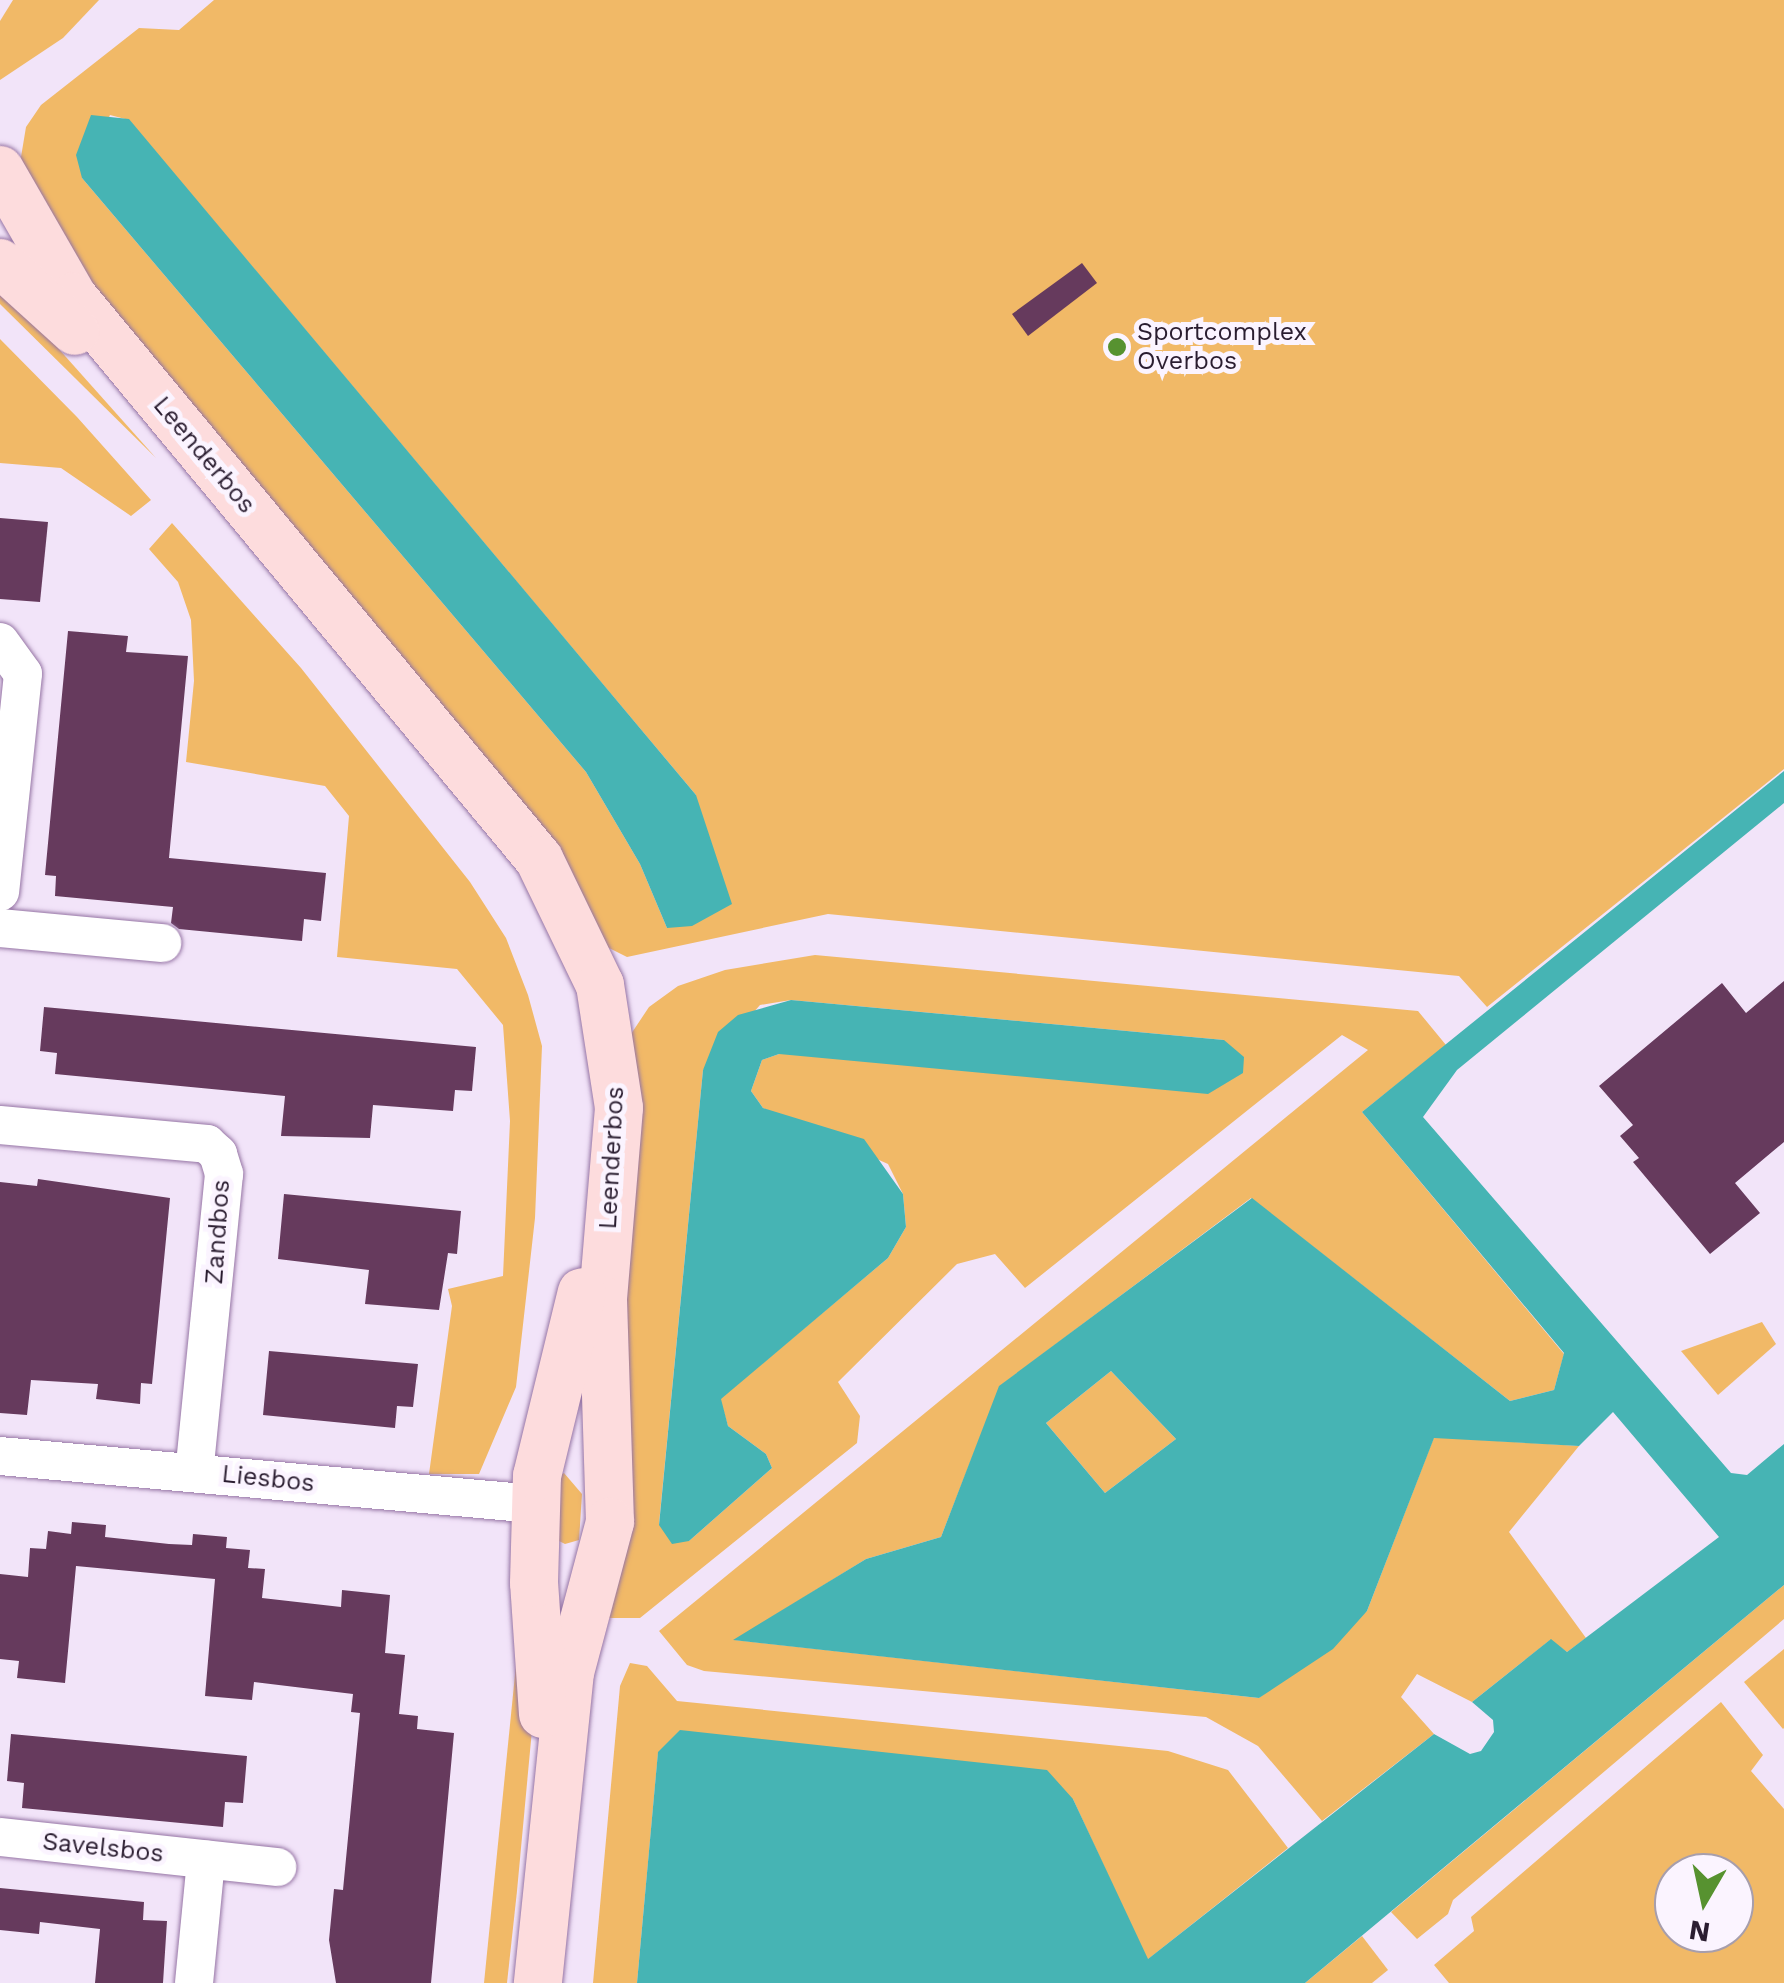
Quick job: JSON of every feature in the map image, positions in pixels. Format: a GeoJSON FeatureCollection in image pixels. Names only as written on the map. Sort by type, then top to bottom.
{"type":"FeatureCollection","features":[{"type":"Feature","properties":{"kind":"main road","name":"Leenderbos"},"geometry":{"type":"LineString","coordinates":[[1,180],[73,297],[539,859],[578,930],[600,985],[619,1108],[604,1300],[613,1461],[598,1575],[570,1672],[538,1983]]}},
{"type":"Feature","properties":{"kind":"main road","name":"Leenderbos"},"geometry":{"type":"LineString","coordinates":[[0,264],[56,308],[445,776],[534,894],[566,952],[584,1008],[597,1120],[581,1302],[543,1450],[535,1504],[534,1561],[545,1699],[518,1983]]}},
{"type":"Feature","properties":{"kind":"main road"},"geometry":{"type":"LineString","coordinates":[[543,1450],[565,1436],[588,1440],[613,1461]]}},
{"type":"Feature","properties":{"kind":"main road"},"geometry":{"type":"LineString","coordinates":[[534,1561],[550,1585],[562,1588],[598,1575]]}},
{"type":"Feature","properties":{"kind":"street"},"geometry":{"type":"LineString","coordinates":[[0,642],[23,674],[0,892]]}},
{"type":"Feature","properties":{"kind":"street"},"geometry":{"type":"LineString","coordinates":[[0,928],[162,943]]}},
{"type":"Feature","properties":{"kind":"street","name":"Zandbos"},"geometry":{"type":"LineString","coordinates":[[0,1125],[207,1144],[218,1154],[224,1174],[194,1472]]}},
{"type":"Feature","properties":{"kind":"street","name":"Liesbos"},"geometry":{"type":"LineString","coordinates":[[0,1456],[535,1504]]}},
{"type":"Feature","properties":{"kind":"street","name":"Savelsbos"},"geometry":{"type":"LineString","coordinates":[[0,1837],[277,1867]]}},
{"type":"Feature","properties":{"kind":"street"},"geometry":{"type":"LineString","coordinates":[[194,1983],[206,1860]]}},
{"type":"Feature","properties":{"kind":"shaded area"},"geometry":{"type":"Polygon","coordinates":[[[13,0],[99,0],[63,38],[0,80],[0,21],[13,0]]]}},
{"type":"Feature","properties":{"kind":"shaded area","name":"Sportcomplex Overbos"},"geometry":{"type":"Polygon","coordinates":[[[214,0],[1784,0],[1784,769],[1487,1007],[1459,976],[828,914],[627,957],[605,946],[74,282],[26,185],[21,157],[26,127],[41,105],[139,28],[179,30],[214,0]],[[110,115],[82,178],[586,772],[640,864],[667,928],[696,795],[129,120],[110,115]]]}},
{"type":"Feature","properties":{"kind":"shaded area"},"geometry":{"type":"Polygon","coordinates":[[[91,115],[129,119],[696,795],[732,904],[692,926],[667,928],[640,864],[586,772],[82,178],[76,155],[91,115]]]}},
{"type":"Feature","properties":{"kind":"shaded area"},"geometry":{"type":"Polygon","coordinates":[[[0,283],[156,458],[0,304],[0,283]]]}},
{"type":"Feature","properties":{"kind":"shaded area"},"geometry":{"type":"Polygon","coordinates":[[[0,339],[151,500],[131,516],[61,468],[0,463],[0,339]]]}},
{"type":"Feature","properties":{"kind":"shaded area"},"geometry":{"type":"Polygon","coordinates":[[[172,523],[301,668],[470,882],[506,938],[528,995],[542,1046],[535,1218],[516,1387],[479,1474],[429,1474],[452,1306],[448,1289],[503,1276],[510,1121],[503,1025],[457,969],[337,957],[349,816],[325,786],[186,762],[194,681],[191,620],[178,582],[149,549],[172,523]]]}},
{"type":"Feature","properties":{"kind":"shaded area"},"geometry":{"type":"Polygon","coordinates":[[[1784,771],[1784,803],[1457,1070],[1423,1117],[1731,1473],[1747,1475],[1784,1444],[1784,1585],[1305,1983],[637,1983],[658,1752],[680,1730],[1047,1770],[1073,1799],[1148,1959],[1434,1734],[1470,1754],[1481,1751],[1494,1732],[1493,1720],[1472,1702],[1551,1639],[1567,1652],[1719,1537],[1613,1412],[1579,1446],[1434,1438],[1367,1611],[1333,1649],[1259,1698],[733,1640],[866,1559],[941,1537],[999,1386],[1252,1198],[1510,1401],[1554,1390],[1564,1353],[1362,1112],[1784,771]],[[1111,1371],[1046,1423],[1105,1493],[1176,1439],[1111,1371]]]}},
{"type":"Feature","properties":{"kind":"shaded area"},"geometry":{"type":"Polygon","coordinates":[[[815,955],[1418,1011],[1446,1045],[1362,1112],[1564,1354],[1554,1390],[1510,1401],[1251,1198],[1000,1386],[941,1537],[866,1559],[735,1640],[1259,1698],[1367,1611],[1434,1437],[1579,1446],[1509,1532],[1586,1638],[1567,1652],[1550,1640],[1472,1702],[1417,1674],[1401,1697],[1434,1734],[1322,1821],[1258,1746],[1206,1717],[704,1671],[687,1665],[659,1631],[1368,1050],[1342,1035],[1025,1288],[995,1254],[957,1264],[838,1382],[860,1416],[857,1443],[640,1618],[597,1618],[631,1034],[649,1007],[678,986],[725,970],[815,955]],[[791,1000],[760,1005],[703,1070],[659,1524],[689,1541],[772,1468],[766,1454],[728,1426],[720,1399],[888,1258],[906,1227],[903,1194],[888,1164],[763,1108],[751,1091],[762,1060],[779,1054],[1224,1040],[791,1000]]]}},
{"type":"Feature","properties":{"kind":"shaded area"},"geometry":{"type":"Polygon","coordinates":[[[791,1000],[1224,1040],[1244,1057],[1243,1073],[1208,1094],[779,1054],[762,1060],[751,1091],[763,1108],[864,1139],[903,1194],[906,1227],[888,1258],[721,1399],[728,1426],[766,1454],[772,1468],[689,1541],[672,1544],[659,1525],[703,1070],[718,1032],[738,1015],[791,1000]]]}},
{"type":"Feature","properties":{"kind":"shaded area"},"geometry":{"type":"Polygon","coordinates":[[[1762,1322],[1776,1344],[1718,1395],[1681,1351],[1762,1322]]]}},
{"type":"Feature","properties":{"kind":"shaded area"},"geometry":{"type":"Polygon","coordinates":[[[1111,1371],[1176,1439],[1105,1493],[1046,1423],[1111,1371]]]}},
{"type":"Feature","properties":{"kind":"shaded area"},"geometry":{"type":"Polygon","coordinates":[[[564,1473],[582,1494],[579,1540],[565,1544],[555,1539],[555,1478],[564,1473]]]}},
{"type":"Feature","properties":{"kind":"shaded area"},"geometry":{"type":"Polygon","coordinates":[[[1784,1585],[1784,1619],[1453,1900],[1448,1914],[1417,1939],[1391,1912],[1784,1585]]]}},
{"type":"Feature","properties":{"kind":"shaded area"},"geometry":{"type":"Polygon","coordinates":[[[518,1645],[533,1719],[517,1891],[507,1983],[484,1983],[518,1645]]]}},
{"type":"Feature","properties":{"kind":"shaded area"},"geometry":{"type":"Polygon","coordinates":[[[1784,1649],[1784,1728],[1783,1729],[1744,1682],[1784,1649]]]}},
{"type":"Feature","properties":{"kind":"shaded area"},"geometry":{"type":"Polygon","coordinates":[[[630,1663],[647,1666],[677,1701],[1168,1751],[1228,1770],[1288,1848],[1147,1960],[1073,1799],[658,1753],[637,1983],[593,1983],[620,1686],[630,1663]]]}},
{"type":"Feature","properties":{"kind":"shaded area"},"geometry":{"type":"Polygon","coordinates":[[[1721,1702],[1763,1755],[1751,1771],[1784,1809],[1784,1983],[1449,1983],[1434,1965],[1474,1931],[1471,1917],[1721,1702]]]}},
{"type":"Feature","properties":{"kind":"shaded area"},"geometry":{"type":"Polygon","coordinates":[[[1362,1936],[1388,1970],[1372,1983],[1305,1983],[1362,1936]]]}},
{"type":"Feature","properties":{"kind":"building"},"geometry":{"type":"Polygon","coordinates":[[[1082,263],[1097,283],[1028,336],[1012,314],[1082,263]]]}},
{"type":"Feature","properties":{"kind":"building"},"geometry":{"type":"Polygon","coordinates":[[[0,518],[48,522],[40,602],[0,599],[0,518]]]}},
{"type":"Feature","properties":{"kind":"building"},"geometry":{"type":"Polygon","coordinates":[[[68,631],[128,636],[126,652],[188,656],[169,858],[326,873],[321,921],[304,919],[302,941],[179,929],[171,923],[173,907],[55,896],[56,876],[45,875],[68,631]]]}},
{"type":"Feature","properties":{"kind":"building"},"geometry":{"type":"Polygon","coordinates":[[[1784,981],[1784,1142],[1735,1183],[1760,1213],[1710,1254],[1633,1162],[1639,1158],[1620,1136],[1633,1125],[1599,1086],[1722,983],[1746,1013],[1784,981]]]}},
{"type":"Feature","properties":{"kind":"building"},"geometry":{"type":"Polygon","coordinates":[[[44,1007],[476,1047],[472,1091],[455,1090],[453,1111],[373,1105],[370,1138],[281,1136],[285,1096],[55,1074],[57,1053],[40,1051],[44,1007]]]}},
{"type":"Feature","properties":{"kind":"building"},"geometry":{"type":"Polygon","coordinates":[[[38,1179],[170,1198],[152,1384],[141,1383],[140,1404],[96,1399],[98,1384],[31,1380],[27,1415],[0,1413],[0,1182],[37,1186],[38,1179]]]}},
{"type":"Feature","properties":{"kind":"building"},"geometry":{"type":"Polygon","coordinates":[[[284,1194],[461,1211],[457,1254],[448,1253],[439,1310],[365,1304],[369,1270],[278,1259],[284,1194]]]}},
{"type":"Feature","properties":{"kind":"building"},"geometry":{"type":"Polygon","coordinates":[[[269,1351],[418,1364],[413,1407],[397,1406],[395,1428],[263,1415],[269,1351]]]}},
{"type":"Feature","properties":{"kind":"building"},"geometry":{"type":"Polygon","coordinates":[[[72,1522],[106,1525],[105,1537],[169,1544],[192,1545],[193,1534],[227,1537],[226,1548],[250,1550],[248,1568],[265,1569],[262,1598],[341,1607],[342,1590],[390,1595],[385,1653],[405,1655],[399,1714],[418,1716],[417,1729],[454,1733],[431,1983],[336,1983],[329,1940],[334,1889],[343,1890],[360,1713],[351,1712],[353,1694],[254,1682],[252,1700],[205,1696],[215,1579],[76,1566],[65,1683],[17,1678],[19,1661],[0,1659],[0,1574],[28,1577],[30,1548],[46,1549],[48,1531],[71,1534],[72,1522]]]}},
{"type":"Feature","properties":{"kind":"building"},"geometry":{"type":"Polygon","coordinates":[[[11,1734],[247,1756],[243,1803],[225,1802],[223,1827],[22,1808],[24,1783],[7,1781],[11,1734]]]}},
{"type":"Feature","properties":{"kind":"building"},"geometry":{"type":"Polygon","coordinates":[[[0,1888],[144,1902],[143,1920],[167,1921],[163,1983],[95,1983],[100,1929],[40,1922],[39,1934],[0,1930],[0,1888]]]}},
{"type":"Feature","properties":{"kind":"place","name":"Sportcomplex Overbos"},"geometry":{"type":"Point","coordinates":[1117,347]}}]}
